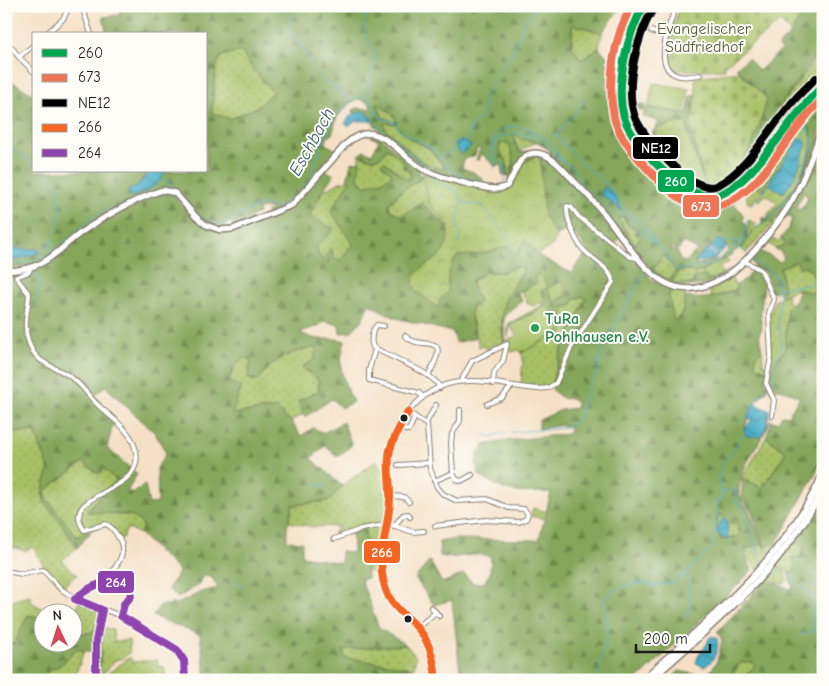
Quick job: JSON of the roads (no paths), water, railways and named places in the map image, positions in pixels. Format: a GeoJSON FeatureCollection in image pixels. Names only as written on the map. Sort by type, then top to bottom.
{"type":"FeatureCollection","features":[{"type":"Feature","properties":{"kind":"highway"},"geometry":{"type":"LineString","coordinates":[[789,540],[823,475]]}},
{"type":"Feature","properties":{"kind":"highway"},"geometry":{"type":"LineString","coordinates":[[650,680],[745,592],[789,540],[823,488]]}},
{"type":"Feature","properties":{"kind":"highway"},"geometry":{"type":"LineString","coordinates":[[643,680],[745,592]]}},
{"type":"Feature","properties":{"kind":"main road"},"geometry":{"type":"LineString","coordinates":[[644,6],[633,24],[628,37],[623,97],[624,117],[636,138],[674,180],[693,194],[715,196],[735,186],[808,99],[823,86]]}},
{"type":"Feature","properties":{"kind":"main road"},"geometry":{"type":"LineString","coordinates":[[6,271],[33,268],[47,261],[87,228],[161,190],[173,192],[204,224],[226,230],[291,205],[343,146],[358,135],[376,135],[395,146],[429,172],[494,189],[507,186],[518,164],[525,156],[534,153],[543,155],[561,168],[604,213],[637,258],[659,280],[677,289],[696,288],[713,283],[746,262],[796,194],[823,126]]}},
{"type":"Feature","properties":{"kind":"street"},"geometry":{"type":"LineString","coordinates":[[48,32],[63,19],[70,6]]}},
{"type":"Feature","properties":{"kind":"street"},"geometry":{"type":"LineString","coordinates":[[82,6],[90,32]]}},
{"type":"Feature","properties":{"kind":"street"},"geometry":{"type":"LineString","coordinates":[[676,6],[666,37],[664,57],[670,72],[680,76],[700,75]]}},
{"type":"Feature","properties":{"kind":"street"},"geometry":{"type":"LineString","coordinates":[[651,31],[666,37]]}},
{"type":"Feature","properties":{"kind":"street"},"geometry":{"type":"LineString","coordinates":[[8,43],[32,70]]}},
{"type":"Feature","properties":{"kind":"street"},"geometry":{"type":"LineString","coordinates":[[19,57],[32,47]]}},
{"type":"Feature","properties":{"kind":"street"},"geometry":{"type":"LineString","coordinates":[[430,680],[436,678],[429,643],[418,627],[393,604],[382,578],[381,552],[391,496],[388,464],[398,430],[408,412],[422,396],[461,381],[477,381],[522,388],[548,388],[556,383],[571,348],[612,286],[610,275],[582,248],[569,218],[567,206],[630,257],[637,258]]}},
{"type":"Feature","properties":{"kind":"street"},"geometry":{"type":"LineString","coordinates":[[746,262],[760,268],[774,299],[768,312],[771,354],[766,383],[767,389],[774,398],[772,416]]}},
{"type":"Feature","properties":{"kind":"street"},"geometry":{"type":"LineString","coordinates":[[33,268],[28,273],[16,277],[29,293],[26,334],[34,354],[45,365],[74,379],[126,431],[136,451],[137,466],[128,478],[95,496],[81,512],[80,521],[84,530],[106,524],[116,534],[123,546],[124,553],[106,581],[81,593],[75,599]]}},
{"type":"Feature","properties":{"kind":"street"},"geometry":{"type":"LineString","coordinates":[[384,326],[377,324],[374,328],[371,344],[375,348],[428,376],[437,382],[440,388]]}},
{"type":"Feature","properties":{"kind":"street"},"geometry":{"type":"LineString","coordinates":[[405,336],[409,339],[434,344],[438,349],[439,355],[428,376]]}},
{"type":"Feature","properties":{"kind":"street"},"geometry":{"type":"LineString","coordinates":[[461,381],[472,360],[507,344],[503,361],[494,371],[493,384]]}},
{"type":"Feature","properties":{"kind":"street"},"geometry":{"type":"LineString","coordinates":[[375,348],[369,370],[369,380],[419,393],[422,396]]}},
{"type":"Feature","properties":{"kind":"street"},"geometry":{"type":"LineString","coordinates":[[487,404],[502,398],[510,387]]}},
{"type":"Feature","properties":{"kind":"street"},"geometry":{"type":"LineString","coordinates":[[426,423],[436,405]]}},
{"type":"Feature","properties":{"kind":"street"},"geometry":{"type":"LineString","coordinates":[[460,410],[460,421],[454,429],[451,438],[453,473],[461,481],[472,475]]}},
{"type":"Feature","properties":{"kind":"street"},"geometry":{"type":"LineString","coordinates":[[408,412],[426,423],[429,432],[429,463],[434,481],[440,491],[451,499],[462,501],[490,500],[509,508],[524,508],[528,514],[526,519],[519,522],[486,520],[435,526]]}},
{"type":"Feature","properties":{"kind":"street"},"geometry":{"type":"LineString","coordinates":[[398,430],[409,430],[415,417]]}},
{"type":"Feature","properties":{"kind":"street"},"geometry":{"type":"LineString","coordinates":[[398,465],[410,462],[429,463]]}},
{"type":"Feature","properties":{"kind":"street"},"geometry":{"type":"LineString","coordinates":[[434,481],[453,473]]}},
{"type":"Feature","properties":{"kind":"street"},"geometry":{"type":"LineString","coordinates":[[391,496],[404,497],[409,502]]}},
{"type":"Feature","properties":{"kind":"street"},"geometry":{"type":"LineString","coordinates":[[394,526],[403,515],[409,515]]}},
{"type":"Feature","properties":{"kind":"street"},"geometry":{"type":"LineString","coordinates":[[334,539],[361,529],[386,524],[413,532],[424,531]]}},
{"type":"Feature","properties":{"kind":"street"},"geometry":{"type":"LineString","coordinates":[[6,571],[22,574],[43,570],[75,599],[121,616],[177,650],[184,661],[185,680]]}},
{"type":"Feature","properties":{"kind":"street"},"geometry":{"type":"LineString","coordinates":[[106,581],[124,583],[130,587],[131,596],[123,605],[121,616]]}},
{"type":"Feature","properties":{"kind":"street"},"geometry":{"type":"LineString","coordinates":[[418,627],[438,614],[431,607]]}},
{"type":"Feature","properties":{"kind":"water"},"geometry":{"type":"Polygon","coordinates":[[[361,111],[368,113],[372,121],[356,121],[349,126],[345,124],[350,116],[361,111]]]}},
{"type":"Feature","properties":{"kind":"water"},"geometry":{"type":"Polygon","coordinates":[[[802,138],[807,142],[792,182],[783,193],[770,185],[770,181],[798,140],[802,138]]]}},
{"type":"Feature","properties":{"kind":"water"},"geometry":{"type":"Polygon","coordinates":[[[463,140],[471,146],[461,154],[454,144],[463,140]]]}},
{"type":"Feature","properties":{"kind":"water"},"geometry":{"type":"Polygon","coordinates":[[[147,172],[164,172],[156,184],[146,191],[131,197],[127,192],[140,183],[147,172]]]}},
{"type":"Feature","properties":{"kind":"water"},"geometry":{"type":"Polygon","coordinates":[[[605,186],[615,197],[622,211],[600,194],[605,186]]]}},
{"type":"Feature","properties":{"kind":"water"},"geometry":{"type":"Polygon","coordinates":[[[719,239],[725,245],[715,253],[710,247],[719,239]]]}},
{"type":"Feature","properties":{"kind":"water"},"geometry":{"type":"Polygon","coordinates":[[[725,245],[727,247],[717,256],[716,254],[725,245]]]}},
{"type":"Feature","properties":{"kind":"water"},"geometry":{"type":"Polygon","coordinates":[[[13,248],[23,250],[37,248],[39,253],[10,262],[6,251],[13,248]]]}},
{"type":"Feature","properties":{"kind":"water"},"geometry":{"type":"Polygon","coordinates":[[[708,248],[717,257],[712,260],[694,262],[708,248]]]}},
{"type":"Feature","properties":{"kind":"water"},"geometry":{"type":"Polygon","coordinates":[[[754,403],[770,411],[765,431],[760,437],[747,436],[744,430],[753,418],[747,420],[754,403]]]}},
{"type":"Feature","properties":{"kind":"water"},"geometry":{"type":"Polygon","coordinates":[[[724,518],[727,520],[728,539],[721,537],[717,532],[724,518]]]}},
{"type":"Feature","properties":{"kind":"water"},"geometry":{"type":"Polygon","coordinates":[[[712,636],[717,638],[717,651],[711,662],[704,667],[696,663],[697,659],[712,636]]]}},
{"type":"Feature","properties":{"kind":"waterway"},"geometry":{"type":"LineString","coordinates":[[285,6],[291,20],[289,29],[291,39],[300,45],[322,80],[340,92],[348,101]]}},
{"type":"Feature","properties":{"kind":"waterway"},"geometry":{"type":"LineString","coordinates":[[365,6],[365,13]]}},
{"type":"Feature","properties":{"kind":"waterway"},"geometry":{"type":"LineString","coordinates":[[366,97],[375,55],[367,37],[364,24],[367,12],[371,6]]}},
{"type":"Feature","properties":{"kind":"waterway"},"geometry":{"type":"LineString","coordinates":[[465,141],[469,138],[470,129],[480,118],[484,110],[483,99],[494,82],[496,73],[512,53],[524,22],[536,6]]}},
{"type":"Feature","properties":{"kind":"waterway","name":"Eschbach"},"geometry":{"type":"LineString","coordinates":[[136,198],[164,180],[168,181],[198,215],[219,226],[259,205],[280,207],[291,201],[310,179],[323,141],[337,115],[353,99],[360,96],[369,99],[380,118],[395,122],[398,129],[436,151],[446,167],[459,175],[497,186],[505,182],[504,165],[495,158],[494,146],[498,138],[512,133],[539,137],[559,159],[573,168],[583,186],[615,213],[624,214],[636,228],[663,250],[676,270],[710,265],[721,261],[734,247],[741,247],[755,228],[765,223],[783,205],[797,182],[813,142],[807,126],[817,101],[823,96]]}},
{"type":"Feature","properties":{"kind":"waterway"},"geometry":{"type":"LineString","coordinates":[[568,121],[578,109],[582,99]]}},
{"type":"Feature","properties":{"kind":"waterway"},"geometry":{"type":"LineString","coordinates":[[377,111],[372,121],[429,169]]}},
{"type":"Feature","properties":{"kind":"waterway"},"geometry":{"type":"LineString","coordinates":[[554,136],[565,125]]}},
{"type":"Feature","properties":{"kind":"waterway"},"geometry":{"type":"LineString","coordinates":[[494,168],[494,163],[489,158],[490,145],[497,135],[507,128],[513,126],[524,128],[551,143]]}},
{"type":"Feature","properties":{"kind":"waterway"},"geometry":{"type":"LineString","coordinates":[[802,139],[807,127]]}},
{"type":"Feature","properties":{"kind":"waterway"},"geometry":{"type":"LineString","coordinates":[[555,135],[587,168],[610,187],[622,208],[635,216],[656,243]]}},
{"type":"Feature","properties":{"kind":"waterway","name":"Eschbach"},"geometry":{"type":"LineString","coordinates":[[553,145],[560,158]]}},
{"type":"Feature","properties":{"kind":"waterway"},"geometry":{"type":"LineString","coordinates":[[450,152],[456,148]]}},
{"type":"Feature","properties":{"kind":"waterway"},"geometry":{"type":"LineString","coordinates":[[6,149],[12,153],[16,151],[32,163]]}},
{"type":"Feature","properties":{"kind":"waterway"},"geometry":{"type":"LineString","coordinates":[[443,156],[449,152]]}},
{"type":"Feature","properties":{"kind":"waterway"},"geometry":{"type":"LineString","coordinates":[[44,172],[54,183],[60,199],[60,217],[54,233]]}},
{"type":"Feature","properties":{"kind":"waterway"},"geometry":{"type":"LineString","coordinates":[[429,175],[434,182],[454,189],[466,204],[483,205],[515,251]]}},
{"type":"Feature","properties":{"kind":"waterway"},"geometry":{"type":"LineString","coordinates":[[752,205],[770,184]]}},
{"type":"Feature","properties":{"kind":"waterway"},"geometry":{"type":"LineString","coordinates":[[458,244],[461,238],[457,219],[462,203],[460,195]]}},
{"type":"Feature","properties":{"kind":"waterway","name":"Eschbach"},"geometry":{"type":"LineString","coordinates":[[6,266],[44,257],[90,219],[110,208],[119,207]]}},
{"type":"Feature","properties":{"kind":"waterway","name":"Eschbach"},"geometry":{"type":"LineString","coordinates":[[723,242],[730,240],[742,243],[748,220]]}},
{"type":"Feature","properties":{"kind":"waterway"},"geometry":{"type":"LineString","coordinates":[[39,253],[50,246],[53,239]]}},
{"type":"Feature","properties":{"kind":"waterway"},"geometry":{"type":"LineString","coordinates":[[740,248],[747,254]]}},
{"type":"Feature","properties":{"kind":"waterway"},"geometry":{"type":"LineString","coordinates":[[752,259],[774,275],[780,296]]}},
{"type":"Feature","properties":{"kind":"waterway","name":"Eschbach"},"geometry":{"type":"LineString","coordinates":[[6,264],[10,262]]}},
{"type":"Feature","properties":{"kind":"waterway"},"geometry":{"type":"LineString","coordinates":[[34,268],[40,283],[36,304]]}},
{"type":"Feature","properties":{"kind":"waterway"},"geometry":{"type":"LineString","coordinates":[[484,434],[492,437],[500,433],[555,429],[568,426],[576,421],[581,412],[588,389],[598,370],[602,349],[645,271]]}},
{"type":"Feature","properties":{"kind":"waterway"},"geometry":{"type":"LineString","coordinates":[[779,288],[808,285],[814,281]]}},
{"type":"Feature","properties":{"kind":"waterway"},"geometry":{"type":"LineString","coordinates":[[768,387],[773,384],[772,372],[781,348],[781,333],[778,327],[780,298]]}},
{"type":"Feature","properties":{"kind":"waterway"},"geometry":{"type":"LineString","coordinates":[[755,404],[758,396],[766,389]]}},
{"type":"Feature","properties":{"kind":"waterway"},"geometry":{"type":"LineString","coordinates":[[597,680],[608,630],[604,601],[613,590],[637,583],[647,583],[657,587],[659,584],[670,584],[690,570],[703,555],[713,548],[717,511],[716,502],[722,498],[718,478],[723,463],[746,432]]}},
{"type":"Feature","properties":{"kind":"waterway"},"geometry":{"type":"LineString","coordinates":[[313,483],[326,487]]}},
{"type":"Feature","properties":{"kind":"waterway"},"geometry":{"type":"LineString","coordinates":[[721,493],[735,489],[737,503],[741,505],[762,562]]}},
{"type":"Feature","properties":{"kind":"waterway"},"geometry":{"type":"LineString","coordinates":[[771,570],[777,574],[783,571]]}},
{"type":"Feature","properties":{"kind":"waterway"},"geometry":{"type":"LineString","coordinates":[[686,618],[691,606],[687,572]]}},
{"type":"Feature","properties":{"kind":"waterway"},"geometry":{"type":"LineString","coordinates":[[790,573],[797,585],[806,590],[813,603],[813,626],[823,643]]}},
{"type":"Feature","properties":{"kind":"waterway"},"geometry":{"type":"LineString","coordinates":[[232,581],[244,588]]}},
{"type":"Feature","properties":{"kind":"waterway"},"geometry":{"type":"LineString","coordinates":[[808,589],[823,582]]}},
{"type":"Feature","properties":{"kind":"waterway"},"geometry":{"type":"LineString","coordinates":[[800,635],[815,630]]}},
{"type":"Feature","properties":{"kind":"waterway"},"geometry":{"type":"LineString","coordinates":[[6,670],[8,680]]}},
{"type":"Feature","properties":{"kind":"place","name":"TuRa Pohlhausen e.V."},"geometry":{"type":"Point","coordinates":[535,328]}},
{"type":"Feature","properties":{"kind":"park label","name":"Evangelischer Südfriedhof"},"geometry":{"type":"Point","coordinates":[704,38]}}]}
